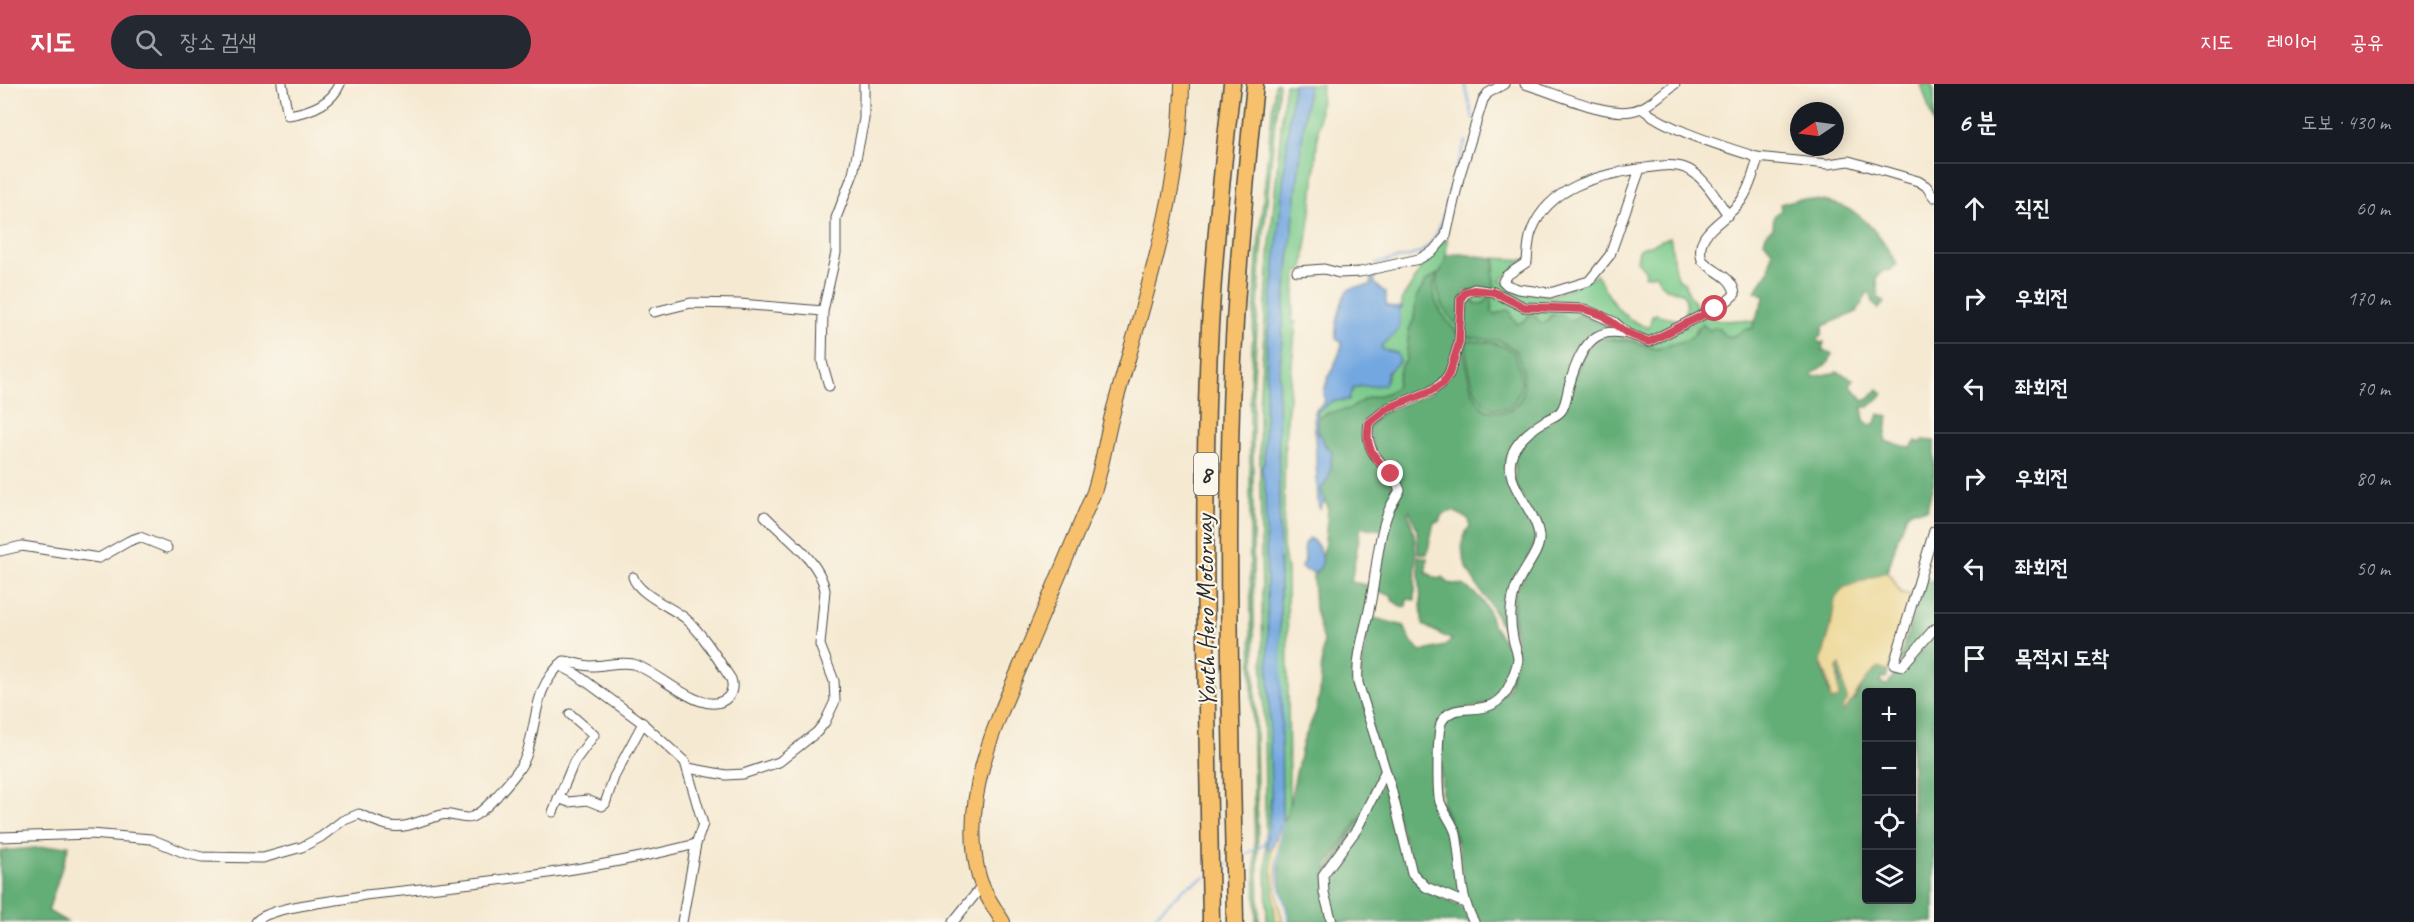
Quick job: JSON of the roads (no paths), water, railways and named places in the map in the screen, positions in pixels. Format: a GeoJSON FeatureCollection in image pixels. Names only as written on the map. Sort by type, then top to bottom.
{"type":"FeatureCollection","features":[{"type":"Feature","properties":{"kind":"highway","name":"Youth Hero Motorway"},"geometry":{"type":"LineString","coordinates":[[1211,922],[1206,538],[1207,411],[1214,271],[1232,84]]}},
{"type":"Feature","properties":{"kind":"highway","name":"Youth Hero Motorway"},"geometry":{"type":"LineString","coordinates":[[1235,922],[1230,549],[1231,401],[1242,220],[1255,84]]}},
{"type":"Feature","properties":{"kind":"main road"},"geometry":{"type":"LineString","coordinates":[[1003,922],[982,886],[978,874],[973,835],[974,806],[980,772],[1013,683],[1094,492],[1103,465],[1113,409],[1128,364],[1163,225],[1178,148],[1182,84]]}},
{"type":"Feature","properties":{"kind":"street"},"geometry":{"type":"LineString","coordinates":[[282,84],[288,115],[307,112],[335,95],[340,84]]}},
{"type":"Feature","properties":{"kind":"street"},"geometry":{"type":"LineString","coordinates":[[829,386],[822,362],[823,310],[836,253],[836,218],[853,174],[864,119],[864,84]]}},
{"type":"Feature","properties":{"kind":"street"},"geometry":{"type":"LineString","coordinates":[[1297,271],[1324,269],[1339,273],[1360,272],[1419,259],[1433,251],[1446,236],[1459,178],[1483,100],[1488,93],[1504,84]]}},
{"type":"Feature","properties":{"kind":"street"},"geometry":{"type":"LineString","coordinates":[[1526,84],[1609,110],[1631,111],[1641,108],[1675,84]]}},
{"type":"Feature","properties":{"kind":"street"},"geometry":{"type":"LineString","coordinates":[[1641,108],[1652,117],[1722,146],[1756,157],[1828,164],[1849,161],[1918,181],[1926,186],[1934,197]]}},
{"type":"Feature","properties":{"kind":"street"},"geometry":{"type":"LineString","coordinates":[[1474,922],[1465,903],[1455,832],[1439,796],[1438,734],[1442,720],[1452,712],[1481,710],[1495,703],[1508,690],[1518,659],[1511,619],[1513,596],[1521,574],[1538,547],[1539,538],[1532,516],[1514,482],[1511,471],[1513,453],[1523,438],[1534,428],[1561,411],[1578,358],[1585,347],[1600,335],[1609,331],[1627,333],[1649,342],[1731,299],[1735,294],[1733,285],[1702,260],[1700,248],[1706,234],[1742,199],[1757,162],[1756,157]]}},
{"type":"Feature","properties":{"kind":"street"},"geometry":{"type":"LineString","coordinates":[[1640,169],[1610,255],[1589,281],[1550,293],[1518,289],[1503,281],[1506,276],[1527,262],[1531,232],[1545,208],[1569,189],[1584,182],[1640,169],[1673,166],[1685,168],[1696,175],[1728,215]]}},
{"type":"Feature","properties":{"kind":"street"},"geometry":{"type":"LineString","coordinates":[[1465,903],[1426,887],[1412,873],[1358,682],[1357,670],[1382,535],[1389,510],[1400,490],[1396,479],[1378,462],[1369,447],[1367,439],[1369,423],[1388,408],[1431,391],[1442,384],[1452,369],[1459,343],[1461,298],[1466,292],[1474,290],[1494,292],[1524,307],[1584,309],[1614,322],[1627,333]]}},
{"type":"Feature","properties":{"kind":"street"},"geometry":{"type":"LineString","coordinates":[[654,312],[691,303],[823,310]]}},
{"type":"Feature","properties":{"kind":"street"},"geometry":{"type":"LineString","coordinates":[[688,768],[735,776],[779,762],[817,732],[835,701],[834,681],[820,645],[824,582],[810,561],[765,516]]}},
{"type":"Feature","properties":{"kind":"street"},"geometry":{"type":"LineString","coordinates":[[1934,531],[1894,664],[1902,666],[1934,628]]}},
{"type":"Feature","properties":{"kind":"street"},"geometry":{"type":"LineString","coordinates":[[0,551],[22,546],[99,558],[140,537],[167,548]]}},
{"type":"Feature","properties":{"kind":"street"},"geometry":{"type":"LineString","coordinates":[[0,837],[91,834],[151,839],[185,853],[202,857],[262,858],[302,846],[321,837],[342,821],[359,814],[381,824],[401,828],[448,814],[471,817],[492,801],[521,765],[528,748],[544,682],[564,661],[588,666],[630,664],[648,670],[698,700],[712,703],[728,697],[733,685],[731,679],[695,629],[676,612],[639,588],[633,577]]}},
{"type":"Feature","properties":{"kind":"street"},"geometry":{"type":"LineString","coordinates":[[559,665],[576,674],[643,723],[677,753],[688,768],[703,824],[696,844],[682,922]]}},
{"type":"Feature","properties":{"kind":"street"},"geometry":{"type":"LineString","coordinates":[[554,812],[574,762],[594,735],[570,714]]}},
{"type":"Feature","properties":{"kind":"street"},"geometry":{"type":"LineString","coordinates":[[558,798],[569,802],[586,800],[602,806],[605,804],[614,777],[643,723]]}},
{"type":"Feature","properties":{"kind":"street"},"geometry":{"type":"LineString","coordinates":[[1332,922],[1324,893],[1323,875],[1357,829],[1385,772]]}},
{"type":"Feature","properties":{"kind":"street"},"geometry":{"type":"LineString","coordinates":[[256,922],[266,914],[312,904],[347,900],[365,895],[553,873],[668,852],[696,844]]}},
{"type":"Feature","properties":{"kind":"street"},"geometry":{"type":"LineString","coordinates":[[953,922],[982,886]]}},
{"type":"Feature","properties":{"kind":"water"},"geometry":{"type":"Polygon","coordinates":[[[1293,84],[1308,84],[1284,307],[1278,394],[1282,822],[1271,850],[1267,848],[1271,795],[1265,486],[1261,466],[1264,464],[1267,346],[1293,84]]]}},
{"type":"Feature","properties":{"kind":"water"},"geometry":{"type":"Polygon","coordinates":[[[1372,271],[1374,271],[1375,284],[1386,293],[1386,305],[1394,308],[1402,307],[1399,310],[1400,323],[1397,332],[1381,346],[1383,350],[1397,353],[1400,361],[1387,373],[1384,385],[1354,387],[1348,400],[1332,401],[1317,412],[1318,434],[1322,437],[1325,446],[1332,451],[1329,476],[1321,489],[1324,502],[1320,509],[1314,412],[1325,401],[1325,387],[1342,343],[1336,338],[1336,334],[1345,294],[1352,288],[1371,285],[1372,271]]]}},
{"type":"Feature","properties":{"kind":"water"},"geometry":{"type":"Polygon","coordinates":[[[1309,538],[1314,541],[1322,555],[1321,565],[1314,573],[1302,569],[1301,566],[1305,560],[1304,544],[1309,538]]]}},
{"type":"Feature","properties":{"kind":"waterway"},"geometry":{"type":"LineString","coordinates":[[1465,84],[1473,119]]}},
{"type":"Feature","properties":{"kind":"waterway"},"geometry":{"type":"LineString","coordinates":[[1376,264],[1418,254],[1429,246],[1439,229],[1466,141]]}},
{"type":"Feature","properties":{"kind":"waterway"},"geometry":{"type":"LineString","coordinates":[[1277,541],[1280,552],[1278,559]]}},
{"type":"Feature","properties":{"kind":"waterway"},"geometry":{"type":"LineString","coordinates":[[1279,632],[1284,731]]}},
{"type":"Feature","properties":{"kind":"waterway"},"geometry":{"type":"LineString","coordinates":[[1282,822],[1278,869],[1289,922]]}},
{"type":"Feature","properties":{"kind":"waterway"},"geometry":{"type":"LineString","coordinates":[[1241,857],[1264,844],[1269,828]]}},
{"type":"Feature","properties":{"kind":"waterway"},"geometry":{"type":"LineString","coordinates":[[1217,870],[1228,864]]}},
{"type":"Feature","properties":{"kind":"waterway"},"geometry":{"type":"LineString","coordinates":[[1149,922],[1183,889],[1205,877]]}}]}
